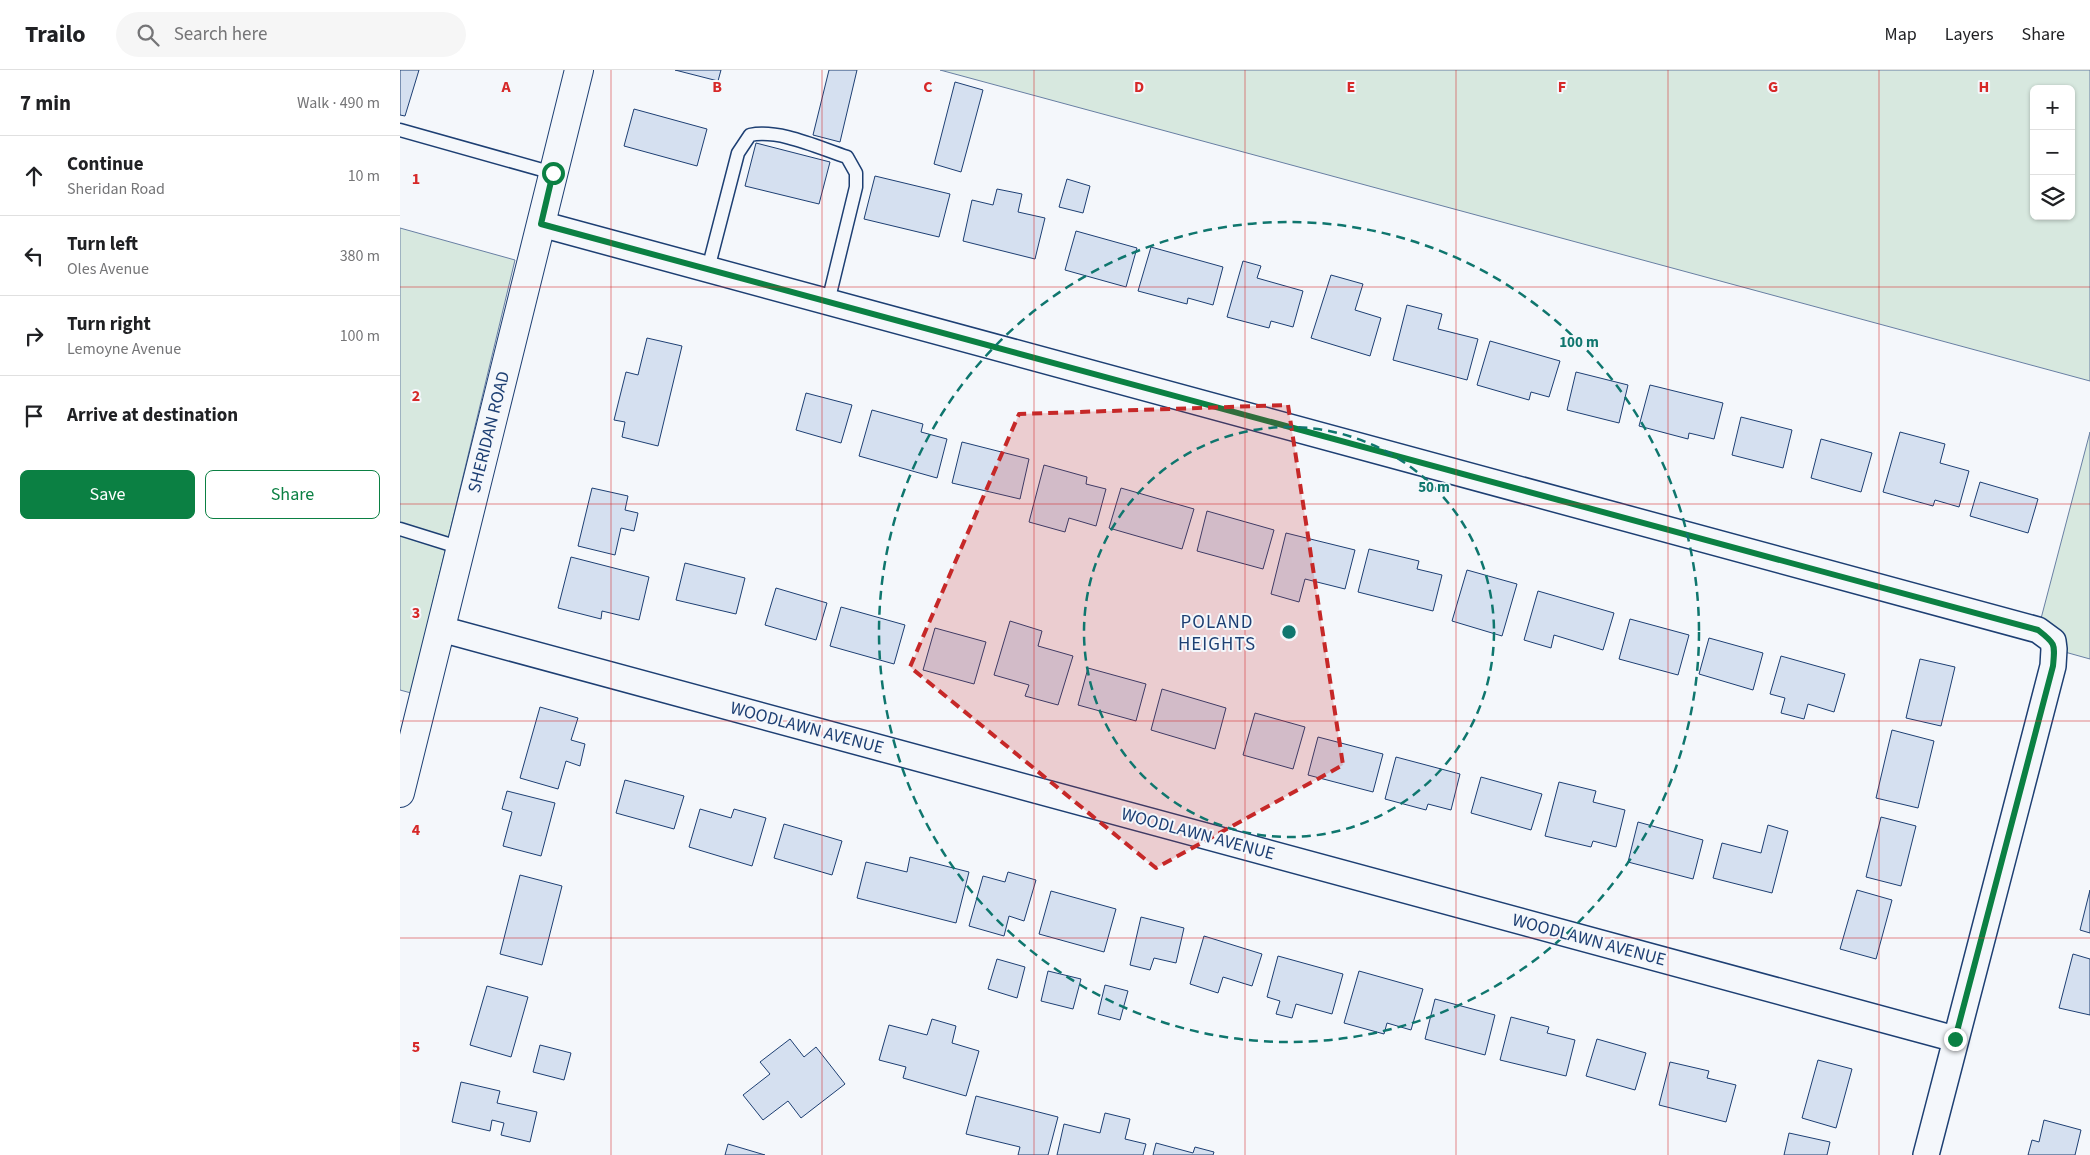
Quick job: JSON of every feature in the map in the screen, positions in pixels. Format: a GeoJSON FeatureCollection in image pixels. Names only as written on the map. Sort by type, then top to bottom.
{"type":"FeatureCollection","features":[{"type":"Feature","properties":{"kind":"street","name":"SHERIDAN ROAD"},"geometry":{"type":"LineString","coordinates":[[400,793],[541,224],[575,71]]}},
{"type":"Feature","properties":{"kind":"street"},"geometry":{"type":"LineString","coordinates":[[541,224],[2038,630],[2052,641],[2054,649],[2053,666],[1926,1155]]}},
{"type":"Feature","properties":{"kind":"street","name":"WOODLAWN AVENUE"},"geometry":{"type":"LineString","coordinates":[[441,629],[1955,1039]]}},
{"type":"Feature","properties":{"kind":"lane"},"geometry":{"type":"LineString","coordinates":[[400,130],[553,173]]}},
{"type":"Feature","properties":{"kind":"lane"},"geometry":{"type":"LineString","coordinates":[[708,269],[738,153],[750,135],[763,132],[783,136],[847,157],[856,173],[856,188],[828,302]]}},
{"type":"Feature","properties":{"kind":"lane"},"geometry":{"type":"LineString","coordinates":[[400,529],[460,548]]}},
{"type":"Feature","properties":{"kind":"highlighted area"},"geometry":{"type":"Polygon","coordinates":[[[1288,405],[1343,765],[1156,868],[910,667],[1019,414],[1288,405]]]}},
{"type":"Feature","properties":{"kind":"shaded area"},"geometry":{"type":"Polygon","coordinates":[[[940,70],[2090,70],[2090,381],[940,70]]]}},
{"type":"Feature","properties":{"kind":"shaded area"},"geometry":{"type":"Polygon","coordinates":[[[400,228],[515,260],[411,693],[400,690],[400,228]]]}},
{"type":"Feature","properties":{"kind":"shaded area"},"geometry":{"type":"Polygon","coordinates":[[[2090,432],[2090,659],[2054,649],[2038,630],[2090,432]]]}},
{"type":"Feature","properties":{"kind":"building"},"geometry":{"type":"Polygon","coordinates":[[[400,70],[419,70],[405,116],[400,115],[400,70]]]}},
{"type":"Feature","properties":{"kind":"building"},"geometry":{"type":"Polygon","coordinates":[[[675,70],[721,70],[718,81],[675,70]]]}},
{"type":"Feature","properties":{"kind":"building"},"geometry":{"type":"Polygon","coordinates":[[[829,70],[857,70],[840,142],[813,135],[829,70]]]}},
{"type":"Feature","properties":{"kind":"building"},"geometry":{"type":"Polygon","coordinates":[[[955,82],[983,90],[961,172],[934,164],[955,82]]]}},
{"type":"Feature","properties":{"kind":"building"},"geometry":{"type":"Polygon","coordinates":[[[634,109],[707,129],[697,166],[624,146],[634,109]]]}},
{"type":"Feature","properties":{"kind":"building"},"geometry":{"type":"Polygon","coordinates":[[[756,143],[830,162],[819,204],[745,186],[756,143]]]}},
{"type":"Feature","properties":{"kind":"building"},"geometry":{"type":"Polygon","coordinates":[[[875,176],[950,194],[939,237],[864,219],[875,176]]]}},
{"type":"Feature","properties":{"kind":"building"},"geometry":{"type":"Polygon","coordinates":[[[1067,179],[1090,186],[1083,213],[1059,207],[1067,179]]]}},
{"type":"Feature","properties":{"kind":"building"},"geometry":{"type":"Polygon","coordinates":[[[997,189],[1022,194],[1018,212],[1045,218],[1035,259],[963,241],[972,200],[993,205],[997,189]]]}},
{"type":"Feature","properties":{"kind":"building"},"geometry":{"type":"Polygon","coordinates":[[[1076,231],[1137,248],[1126,287],[1065,270],[1076,231]]]}},
{"type":"Feature","properties":{"kind":"building"},"geometry":{"type":"Polygon","coordinates":[[[1151,247],[1223,267],[1213,305],[1188,298],[1187,304],[1138,291],[1151,247]]]}},
{"type":"Feature","properties":{"kind":"building"},"geometry":{"type":"Polygon","coordinates":[[[1243,261],[1261,266],[1257,278],[1303,291],[1293,327],[1271,321],[1269,328],[1227,317],[1243,261]]]}},
{"type":"Feature","properties":{"kind":"building"},"geometry":{"type":"Polygon","coordinates":[[[1331,275],[1363,284],[1355,310],[1381,318],[1370,356],[1311,338],[1331,275]]]}},
{"type":"Feature","properties":{"kind":"building"},"geometry":{"type":"Polygon","coordinates":[[[1407,305],[1442,314],[1438,329],[1478,339],[1467,380],[1393,360],[1407,305]]]}},
{"type":"Feature","properties":{"kind":"building"},"geometry":{"type":"Polygon","coordinates":[[[647,338],[682,346],[658,446],[622,437],[625,422],[614,420],[626,372],[638,375],[647,338]]]}},
{"type":"Feature","properties":{"kind":"building"},"geometry":{"type":"Polygon","coordinates":[[[1490,341],[1560,361],[1549,397],[1531,392],[1529,400],[1477,385],[1490,341]]]}},
{"type":"Feature","properties":{"kind":"building"},"geometry":{"type":"Polygon","coordinates":[[[1576,372],[1628,385],[1619,423],[1567,410],[1576,372]]]}},
{"type":"Feature","properties":{"kind":"building"},"geometry":{"type":"Polygon","coordinates":[[[1650,385],[1723,403],[1714,439],[1689,433],[1688,439],[1639,426],[1650,385]]]}},
{"type":"Feature","properties":{"kind":"building"},"geometry":{"type":"Polygon","coordinates":[[[806,393],[852,405],[841,443],[796,430],[806,393]]]}},
{"type":"Feature","properties":{"kind":"building"},"geometry":{"type":"Polygon","coordinates":[[[872,410],[923,424],[921,432],[947,439],[937,478],[859,456],[872,410]]]}},
{"type":"Feature","properties":{"kind":"building"},"geometry":{"type":"Polygon","coordinates":[[[1741,417],[1792,430],[1783,468],[1732,455],[1741,417]]]}},
{"type":"Feature","properties":{"kind":"building"},"geometry":{"type":"Polygon","coordinates":[[[1900,432],[1945,444],[1940,463],[1969,471],[1959,507],[1935,500],[1933,506],[1883,492],[1900,432]]]}},
{"type":"Feature","properties":{"kind":"building"},"geometry":{"type":"Polygon","coordinates":[[[1821,439],[1872,453],[1861,492],[1811,478],[1821,439]]]}},
{"type":"Feature","properties":{"kind":"building"},"geometry":{"type":"Polygon","coordinates":[[[962,442],[1029,459],[1020,499],[952,483],[962,442]]]}},
{"type":"Feature","properties":{"kind":"building"},"geometry":{"type":"Polygon","coordinates":[[[1044,465],[1087,477],[1086,484],[1106,489],[1096,526],[1069,518],[1065,532],[1029,522],[1044,465]]]}},
{"type":"Feature","properties":{"kind":"building"},"geometry":{"type":"Polygon","coordinates":[[[1980,482],[2038,499],[2028,533],[1970,516],[1980,482]]]}},
{"type":"Feature","properties":{"kind":"building"},"geometry":{"type":"Polygon","coordinates":[[[592,488],[628,496],[625,510],[638,513],[634,531],[621,528],[615,555],[578,546],[592,488]]]}},
{"type":"Feature","properties":{"kind":"building"},"geometry":{"type":"Polygon","coordinates":[[[1121,488],[1194,509],[1182,549],[1109,528],[1121,488]]]}},
{"type":"Feature","properties":{"kind":"building"},"geometry":{"type":"Polygon","coordinates":[[[1207,511],[1274,530],[1263,569],[1197,551],[1207,511]]]}},
{"type":"Feature","properties":{"kind":"building"},"geometry":{"type":"Polygon","coordinates":[[[1286,533],[1355,550],[1345,589],[1305,579],[1299,602],[1271,594],[1286,533]]]}},
{"type":"Feature","properties":{"kind":"building"},"geometry":{"type":"Polygon","coordinates":[[[1369,549],[1419,561],[1417,569],[1442,575],[1433,611],[1358,592],[1369,549]]]}},
{"type":"Feature","properties":{"kind":"building"},"geometry":{"type":"Polygon","coordinates":[[[571,557],[649,577],[639,620],[602,611],[601,619],[558,608],[571,557]]]}},
{"type":"Feature","properties":{"kind":"building"},"geometry":{"type":"Polygon","coordinates":[[[685,563],[745,578],[736,614],[676,600],[685,563]]]}},
{"type":"Feature","properties":{"kind":"building"},"geometry":{"type":"Polygon","coordinates":[[[1467,570],[1517,584],[1502,636],[1452,621],[1467,570]]]}},
{"type":"Feature","properties":{"kind":"building"},"geometry":{"type":"Polygon","coordinates":[[[776,588],[827,603],[816,640],[765,625],[776,588]]]}},
{"type":"Feature","properties":{"kind":"building"},"geometry":{"type":"Polygon","coordinates":[[[1538,591],[1614,613],[1603,650],[1554,635],[1551,648],[1524,640],[1538,591]]]}},
{"type":"Feature","properties":{"kind":"building"},"geometry":{"type":"Polygon","coordinates":[[[841,607],[905,625],[894,664],[830,646],[841,607]]]}},
{"type":"Feature","properties":{"kind":"building"},"geometry":{"type":"Polygon","coordinates":[[[1630,619],[1689,635],[1678,675],[1619,659],[1630,619]]]}},
{"type":"Feature","properties":{"kind":"building"},"geometry":{"type":"Polygon","coordinates":[[[1010,621],[1042,631],[1038,646],[1073,656],[1058,705],[1025,696],[1029,685],[994,675],[1010,621]]]}},
{"type":"Feature","properties":{"kind":"building"},"geometry":{"type":"Polygon","coordinates":[[[935,628],[986,642],[974,684],[923,670],[935,628]]]}},
{"type":"Feature","properties":{"kind":"building"},"geometry":{"type":"Polygon","coordinates":[[[1709,638],[1763,653],[1753,690],[1699,674],[1709,638]]]}},
{"type":"Feature","properties":{"kind":"building"},"geometry":{"type":"Polygon","coordinates":[[[1781,656],[1845,674],[1834,712],[1808,704],[1804,719],[1781,713],[1785,698],[1770,694],[1781,656]]]}},
{"type":"Feature","properties":{"kind":"building"},"geometry":{"type":"Polygon","coordinates":[[[1920,659],[1955,667],[1941,726],[1906,718],[1920,659]]]}},
{"type":"Feature","properties":{"kind":"building"},"geometry":{"type":"Polygon","coordinates":[[[1088,668],[1146,684],[1136,721],[1078,705],[1088,668]]]}},
{"type":"Feature","properties":{"kind":"building"},"geometry":{"type":"Polygon","coordinates":[[[1162,689],[1226,708],[1215,749],[1151,730],[1162,689]]]}},
{"type":"Feature","properties":{"kind":"building"},"geometry":{"type":"Polygon","coordinates":[[[540,707],[578,718],[571,740],[585,744],[580,766],[566,761],[558,789],[520,778],[540,707]]]}},
{"type":"Feature","properties":{"kind":"building"},"geometry":{"type":"Polygon","coordinates":[[[1255,713],[1305,727],[1293,769],[1243,755],[1255,713]]]}},
{"type":"Feature","properties":{"kind":"building"},"geometry":{"type":"Polygon","coordinates":[[[1892,730],[1934,741],[1918,808],[1876,798],[1892,730]]]}},
{"type":"Feature","properties":{"kind":"building"},"geometry":{"type":"Polygon","coordinates":[[[1318,737],[1383,754],[1373,792],[1308,775],[1318,737]]]}},
{"type":"Feature","properties":{"kind":"building"},"geometry":{"type":"Polygon","coordinates":[[[1396,757],[1460,774],[1451,810],[1428,804],[1426,810],[1385,799],[1396,757]]]}},
{"type":"Feature","properties":{"kind":"building"},"geometry":{"type":"Polygon","coordinates":[[[1481,777],[1542,794],[1531,830],[1471,813],[1481,777]]]}},
{"type":"Feature","properties":{"kind":"building"},"geometry":{"type":"Polygon","coordinates":[[[625,780],[684,796],[674,829],[616,813],[625,780]]]}},
{"type":"Feature","properties":{"kind":"building"},"geometry":{"type":"Polygon","coordinates":[[[1559,782],[1596,791],[1593,802],[1625,810],[1616,847],[1593,841],[1591,847],[1545,836],[1559,782]]]}},
{"type":"Feature","properties":{"kind":"building"},"geometry":{"type":"Polygon","coordinates":[[[507,791],[555,803],[541,856],[503,846],[512,812],[502,809],[507,791]]]}},
{"type":"Feature","properties":{"kind":"building"},"geometry":{"type":"Polygon","coordinates":[[[700,809],[731,818],[734,809],[766,818],[752,866],[689,847],[700,809]]]}},
{"type":"Feature","properties":{"kind":"building"},"geometry":{"type":"Polygon","coordinates":[[[1881,817],[1916,826],[1901,886],[1866,877],[1881,817]]]}},
{"type":"Feature","properties":{"kind":"building"},"geometry":{"type":"Polygon","coordinates":[[[1638,822],[1703,840],[1693,879],[1628,862],[1638,822]]]}},
{"type":"Feature","properties":{"kind":"building"},"geometry":{"type":"Polygon","coordinates":[[[784,824],[842,841],[832,875],[774,858],[784,824]]]}},
{"type":"Feature","properties":{"kind":"building"},"geometry":{"type":"Polygon","coordinates":[[[1768,825],[1788,831],[1772,893],[1713,878],[1722,843],[1761,853],[1768,825]]]}},
{"type":"Feature","properties":{"kind":"building"},"geometry":{"type":"Polygon","coordinates":[[[910,857],[969,872],[956,923],[857,898],[866,862],[907,872],[910,857]]]}},
{"type":"Feature","properties":{"kind":"building"},"geometry":{"type":"Polygon","coordinates":[[[1008,872],[1036,880],[1024,921],[1009,916],[1004,936],[969,926],[983,876],[1005,882],[1008,872]]]}},
{"type":"Feature","properties":{"kind":"building"},"geometry":{"type":"Polygon","coordinates":[[[520,875],[562,886],[542,965],[500,954],[520,875]]]}},
{"type":"Feature","properties":{"kind":"building"},"geometry":{"type":"Polygon","coordinates":[[[1857,890],[1892,900],[1876,959],[1840,949],[1857,890]]]}},
{"type":"Feature","properties":{"kind":"building"},"geometry":{"type":"Polygon","coordinates":[[[2090,890],[2090,933],[2080,930],[2090,890]]]}},
{"type":"Feature","properties":{"kind":"building"},"geometry":{"type":"Polygon","coordinates":[[[1051,891],[1116,909],[1104,952],[1039,934],[1051,891]]]}},
{"type":"Feature","properties":{"kind":"building"},"geometry":{"type":"Polygon","coordinates":[[[1141,917],[1184,928],[1176,963],[1154,958],[1150,970],[1130,965],[1141,917]]]}},
{"type":"Feature","properties":{"kind":"building"},"geometry":{"type":"Polygon","coordinates":[[[1204,936],[1262,954],[1252,986],[1223,977],[1218,993],[1190,984],[1204,936]]]}},
{"type":"Feature","properties":{"kind":"building"},"geometry":{"type":"Polygon","coordinates":[[[2073,954],[2090,959],[2090,1015],[2059,1008],[2073,954]]]}},
{"type":"Feature","properties":{"kind":"building"},"geometry":{"type":"Polygon","coordinates":[[[1278,956],[1343,974],[1332,1014],[1296,1004],[1292,1018],[1276,1014],[1280,1001],[1267,997],[1278,956]]]}},
{"type":"Feature","properties":{"kind":"building"},"geometry":{"type":"Polygon","coordinates":[[[997,959],[1025,967],[1017,998],[988,989],[997,959]]]}},
{"type":"Feature","properties":{"kind":"building"},"geometry":{"type":"Polygon","coordinates":[[[1048,971],[1081,979],[1073,1009],[1041,1001],[1048,971]]]}},
{"type":"Feature","properties":{"kind":"building"},"geometry":{"type":"Polygon","coordinates":[[[1359,971],[1423,989],[1411,1030],[1387,1023],[1384,1034],[1344,1023],[1359,971]]]}},
{"type":"Feature","properties":{"kind":"building"},"geometry":{"type":"Polygon","coordinates":[[[1105,985],[1128,991],[1120,1020],[1098,1014],[1105,985]]]}},
{"type":"Feature","properties":{"kind":"building"},"geometry":{"type":"Polygon","coordinates":[[[487,986],[528,997],[511,1057],[470,1045],[487,986]]]}},
{"type":"Feature","properties":{"kind":"building"},"geometry":{"type":"Polygon","coordinates":[[[1435,999],[1495,1015],[1485,1055],[1425,1039],[1435,999]]]}},
{"type":"Feature","properties":{"kind":"building"},"geometry":{"type":"Polygon","coordinates":[[[1511,1017],[1549,1027],[1547,1033],[1575,1040],[1566,1076],[1500,1060],[1511,1017]]]}},
{"type":"Feature","properties":{"kind":"building"},"geometry":{"type":"Polygon","coordinates":[[[932,1019],[956,1026],[952,1043],[979,1051],[966,1096],[903,1078],[906,1067],[879,1060],[889,1025],[927,1035],[932,1019]]]}},
{"type":"Feature","properties":{"kind":"building"},"geometry":{"type":"Polygon","coordinates":[[[790,1039],[804,1057],[816,1047],[845,1084],[801,1118],[788,1101],[763,1120],[743,1095],[770,1074],[760,1062],[790,1039]]]}},
{"type":"Feature","properties":{"kind":"building"},"geometry":{"type":"Polygon","coordinates":[[[1597,1039],[1646,1053],[1635,1090],[1586,1076],[1597,1039]]]}},
{"type":"Feature","properties":{"kind":"building"},"geometry":{"type":"Polygon","coordinates":[[[540,1045],[571,1053],[564,1080],[533,1072],[540,1045]]]}},
{"type":"Feature","properties":{"kind":"building"},"geometry":{"type":"Polygon","coordinates":[[[1818,1060],[1852,1069],[1836,1128],[1802,1118],[1818,1060]]]}},
{"type":"Feature","properties":{"kind":"building"},"geometry":{"type":"Polygon","coordinates":[[[1670,1062],[1709,1071],[1707,1078],[1736,1085],[1726,1122],[1659,1105],[1670,1062]]]}},
{"type":"Feature","properties":{"kind":"building"},"geometry":{"type":"Polygon","coordinates":[[[461,1082],[500,1091],[497,1103],[537,1112],[530,1142],[501,1135],[504,1123],[492,1120],[490,1131],[452,1122],[461,1082]]]}},
{"type":"Feature","properties":{"kind":"building"},"geometry":{"type":"Polygon","coordinates":[[[976,1096],[1058,1117],[1048,1155],[1018,1155],[1020,1147],[966,1134],[976,1096]]]}},
{"type":"Feature","properties":{"kind":"building"},"geometry":{"type":"Polygon","coordinates":[[[1105,1113],[1130,1119],[1125,1139],[1146,1144],[1143,1155],[1057,1155],[1064,1124],[1100,1133],[1105,1113]]]}},
{"type":"Feature","properties":{"kind":"building"},"geometry":{"type":"Polygon","coordinates":[[[2044,1120],[2081,1130],[2075,1155],[2028,1155],[2032,1140],[2039,1142],[2044,1120]]]}},
{"type":"Feature","properties":{"kind":"building"},"geometry":{"type":"Polygon","coordinates":[[[1789,1133],[1830,1142],[1827,1155],[1784,1155],[1789,1133]]]}},
{"type":"Feature","properties":{"kind":"building"},"geometry":{"type":"Polygon","coordinates":[[[1156,1143],[1193,1153],[1195,1147],[1214,1152],[1213,1155],[1153,1155],[1156,1143]]]}},
{"type":"Feature","properties":{"kind":"building"},"geometry":{"type":"Polygon","coordinates":[[[728,1144],[765,1155],[725,1155],[728,1144]]]}},
{"type":"Feature","properties":{"kind":"district","name":"POLAND HEIGHTS"},"geometry":{"type":"Point","coordinates":[1217,633]}},
{"type":"Feature","properties":{"kind":"route"},"geometry":{"type":"LineString","coordinates":[[553,173],[541,224],[2038,630],[2052,641],[2054,649],[2053,666],[1955,1039]]}}]}
